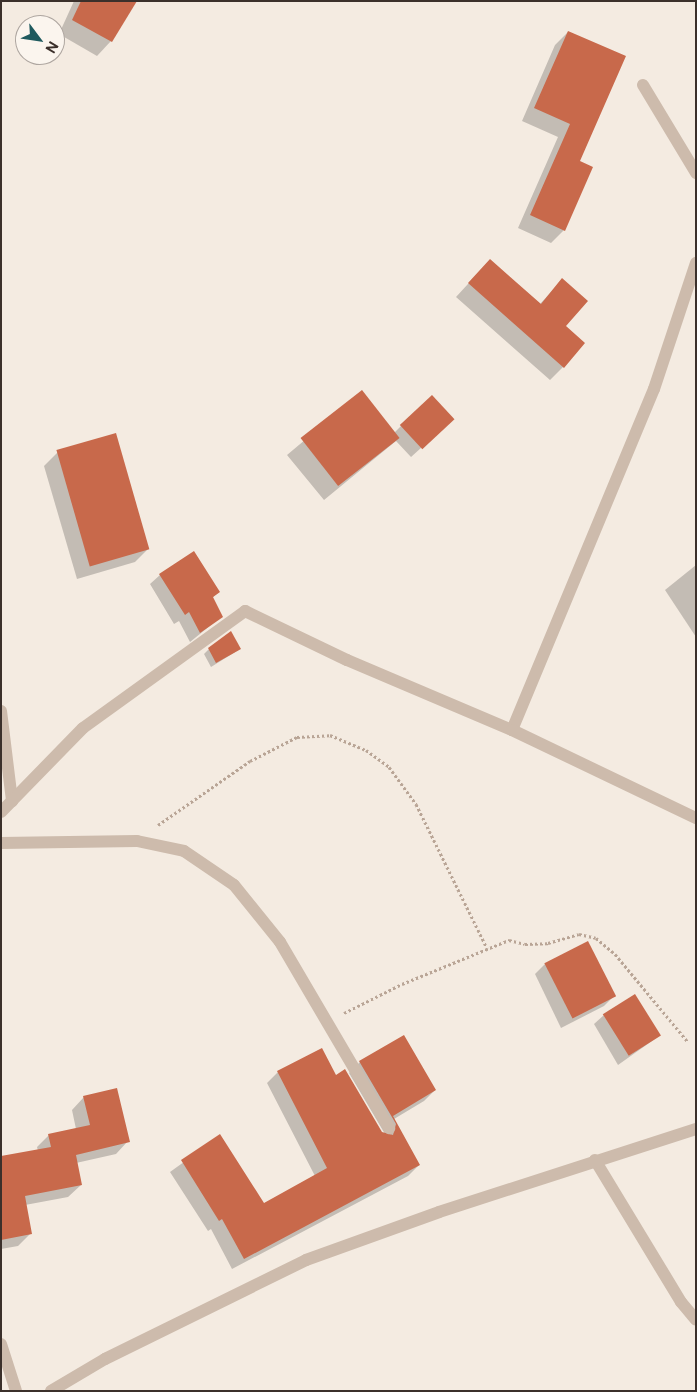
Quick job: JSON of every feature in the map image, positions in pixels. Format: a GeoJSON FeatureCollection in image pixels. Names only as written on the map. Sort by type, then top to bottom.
{"type":"FeatureCollection","features":[{"type":"Feature","properties":{"kind":"street"},"geometry":{"type":"LineString","coordinates":[[643,85],[696,173]]}},
{"type":"Feature","properties":{"kind":"street"},"geometry":{"type":"LineString","coordinates":[[512,730],[654,389],[696,263]]}},
{"type":"Feature","properties":{"kind":"street"},"geometry":{"type":"LineString","coordinates":[[1,812],[82,728],[245,611],[347,660],[512,730],[696,818]]}},
{"type":"Feature","properties":{"kind":"street"},"geometry":{"type":"LineString","coordinates":[[1,711],[12,802]]}},
{"type":"Feature","properties":{"kind":"street"},"geometry":{"type":"LineString","coordinates":[[1,843],[137,841],[184,851],[234,886],[280,942],[389,1128]]}},
{"type":"Feature","properties":{"kind":"street"},"geometry":{"type":"LineString","coordinates":[[51,1391],[105,1359],[306,1260],[595,1160],[696,1129]]}},
{"type":"Feature","properties":{"kind":"street"},"geometry":{"type":"LineString","coordinates":[[595,1160],[680,1302],[696,1320]]}},
{"type":"Feature","properties":{"kind":"street"},"geometry":{"type":"LineString","coordinates":[[1,1344],[16,1391]]}},
{"type":"Feature","properties":{"kind":"path"},"geometry":{"type":"LineString","coordinates":[[137,841],[250,761],[297,737],[330,735],[366,750],[389,767],[416,804],[487,948]]}},
{"type":"Feature","properties":{"kind":"path"},"geometry":{"type":"LineString","coordinates":[[328,1021],[487,948],[509,940],[532,944],[548,943],[579,934],[596,938],[637,977],[688,1042]]}},
{"type":"Feature","properties":{"kind":"building"},"geometry":{"type":"Polygon","coordinates":[[[81,1],[137,1],[112,42],[72,20],[81,1]]]}},
{"type":"Feature","properties":{"kind":"building"},"geometry":{"type":"Polygon","coordinates":[[[568,31],[626,56],[580,161],[593,167],[565,231],[530,215],[570,124],[534,108],[568,31]]]}},
{"type":"Feature","properties":{"kind":"building"},"geometry":{"type":"Polygon","coordinates":[[[490,259],[541,304],[562,278],[588,301],[566,326],[585,343],[564,368],[468,283],[490,259]]]}},
{"type":"Feature","properties":{"kind":"building"},"geometry":{"type":"Polygon","coordinates":[[[362,390],[400,438],[338,486],[301,438],[362,390]]]}},
{"type":"Feature","properties":{"kind":"building"},"geometry":{"type":"Polygon","coordinates":[[[432,395],[455,419],[422,449],[400,425],[432,395]]]}},
{"type":"Feature","properties":{"kind":"building"},"geometry":{"type":"Polygon","coordinates":[[[116,433],[149,549],[90,566],[56,450],[116,433]]]}},
{"type":"Feature","properties":{"kind":"building"},"geometry":{"type":"Polygon","coordinates":[[[194,551],[220,592],[213,597],[223,617],[200,633],[189,612],[185,615],[159,574],[194,551]]]}},
{"type":"Feature","properties":{"kind":"building"},"geometry":{"type":"Polygon","coordinates":[[[231,631],[241,649],[216,663],[208,648],[231,631]]]}},
{"type":"Feature","properties":{"kind":"building"},"geometry":{"type":"Polygon","coordinates":[[[588,941],[616,996],[572,1018],[544,963],[588,941]]]}},
{"type":"Feature","properties":{"kind":"building"},"geometry":{"type":"Polygon","coordinates":[[[635,994],[661,1036],[629,1056],[603,1014],[635,994]]]}},
{"type":"Feature","properties":{"kind":"building"},"geometry":{"type":"Polygon","coordinates":[[[404,1035],[436,1090],[393,1116],[420,1165],[244,1259],[222,1219],[219,1221],[181,1160],[220,1134],[264,1203],[327,1168],[277,1071],[322,1048],[336,1075],[345,1069],[382,1132],[393,1135],[396,1124],[359,1061],[404,1035]]]}},
{"type":"Feature","properties":{"kind":"building"},"geometry":{"type":"Polygon","coordinates":[[[117,1088],[130,1142],[76,1155],[82,1185],[25,1196],[32,1234],[1,1240],[1,1156],[51,1147],[48,1134],[90,1125],[83,1096],[117,1088]]]}}]}
